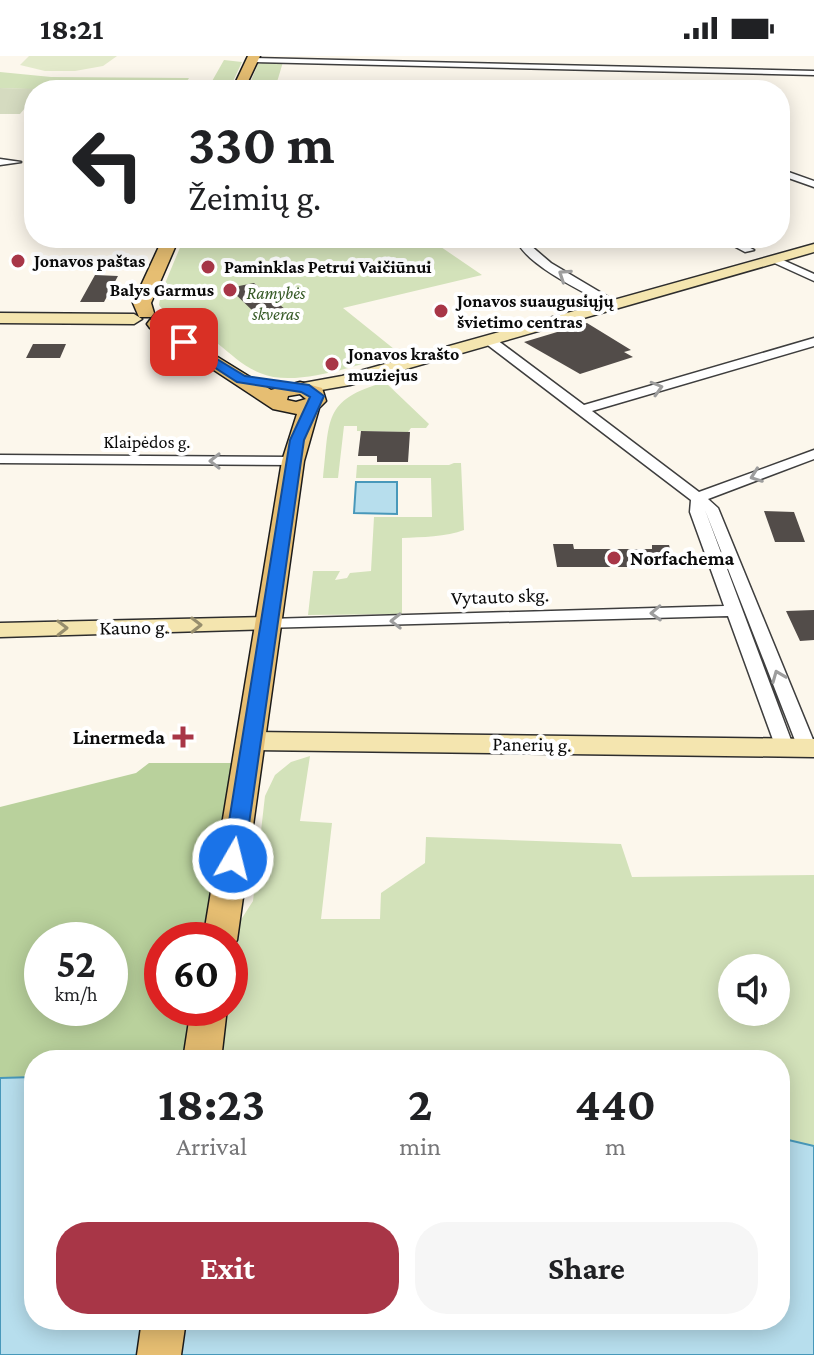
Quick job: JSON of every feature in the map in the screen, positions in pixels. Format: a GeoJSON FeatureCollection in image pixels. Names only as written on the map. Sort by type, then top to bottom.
{"type":"FeatureCollection","features":[{"type":"Feature","properties":{"kind":"main road"},"geometry":{"type":"LineString","coordinates":[[243,80],[253,58]]}},
{"type":"Feature","properties":{"kind":"main road"},"geometry":{"type":"LineString","coordinates":[[145,318],[142,303],[167,248]]}},
{"type":"Feature","properties":{"kind":"main road"},"geometry":{"type":"LineString","coordinates":[[0,318],[145,318],[241,379],[297,398],[344,381],[814,248]]}},
{"type":"Feature","properties":{"kind":"main road"},"geometry":{"type":"LineString","coordinates":[[223,922],[295,451],[297,398]]}},
{"type":"Feature","properties":{"kind":"main road","name":"Kauno g."},"geometry":{"type":"LineString","coordinates":[[0,630],[268,624]]}},
{"type":"Feature","properties":{"kind":"main road","name":"Panerių g."},"geometry":{"type":"LineString","coordinates":[[250,741],[802,748]]}},
{"type":"Feature","properties":{"kind":"main road"},"geometry":{"type":"LineString","coordinates":[[203,1050],[207,1026]]}},
{"type":"Feature","properties":{"kind":"main road"},"geometry":{"type":"LineString","coordinates":[[159,1355],[163,1330]]}},
{"type":"Feature","properties":{"kind":"street"},"geometry":{"type":"LineString","coordinates":[[253,58],[814,73]]}},
{"type":"Feature","properties":{"kind":"street"},"geometry":{"type":"LineString","coordinates":[[0,162],[17,162]]}},
{"type":"Feature","properties":{"kind":"street"},"geometry":{"type":"LineString","coordinates":[[790,179],[814,173]]}},
{"type":"Feature","properties":{"kind":"street"},"geometry":{"type":"LineString","coordinates":[[790,175],[814,184]]}},
{"type":"Feature","properties":{"kind":"street"},"geometry":{"type":"LineString","coordinates":[[530,248],[575,282],[614,304]]}},
{"type":"Feature","properties":{"kind":"street"},"geometry":{"type":"LineString","coordinates":[[745,248],[749,250]]}},
{"type":"Feature","properties":{"kind":"street"},"geometry":{"type":"LineString","coordinates":[[774,259],[814,278]]}},
{"type":"Feature","properties":{"kind":"street"},"geometry":{"type":"LineString","coordinates":[[489,340],[711,508],[802,748]]}},
{"type":"Feature","properties":{"kind":"street"},"geometry":{"type":"LineString","coordinates":[[582,410],[814,342]]}},
{"type":"Feature","properties":{"kind":"street","name":"Klaipėdos g."},"geometry":{"type":"LineString","coordinates":[[0,459],[295,451]]}},
{"type":"Feature","properties":{"kind":"street"},"geometry":{"type":"LineString","coordinates":[[699,497],[814,454]]}},
{"type":"Feature","properties":{"kind":"street"},"geometry":{"type":"LineString","coordinates":[[699,497],[697,512],[734,611],[802,748]]}},
{"type":"Feature","properties":{"kind":"street","name":"Vytauto skg."},"geometry":{"type":"LineString","coordinates":[[268,624],[734,611]]}},
{"type":"Feature","properties":{"kind":"green space"},"geometry":{"type":"Polygon","coordinates":[[[29,56],[117,56],[103,66],[75,71],[45,71],[20,65],[29,56]]]}},
{"type":"Feature","properties":{"kind":"green space"},"geometry":{"type":"Polygon","coordinates":[[[224,60],[242,62],[234,80],[213,80],[224,60]]]}},
{"type":"Feature","properties":{"kind":"green space"},"geometry":{"type":"Polygon","coordinates":[[[283,62],[278,80],[251,80],[258,64],[283,62]]]}},
{"type":"Feature","properties":{"kind":"green space"},"geometry":{"type":"Polygon","coordinates":[[[0,72],[51,77],[189,78],[24,80],[24,89],[0,88],[0,72]]]}},
{"type":"Feature","properties":{"kind":"green space"},"geometry":{"type":"Polygon","coordinates":[[[0,88],[24,89],[24,109],[20,114],[0,114],[0,88]]]}},
{"type":"Feature","properties":{"kind":"green space","name":"Ramybės skveras"},"geometry":{"type":"Polygon","coordinates":[[[180,248],[442,248],[482,275],[343,308],[399,353],[329,373],[292,378],[260,373],[239,361],[211,338],[175,324],[159,305],[180,248]]]}},
{"type":"Feature","properties":{"kind":"green space"},"geometry":{"type":"Polygon","coordinates":[[[385,382],[429,424],[426,428],[411,428],[408,432],[357,431],[357,426],[344,426],[338,478],[323,478],[333,415],[350,396],[385,382]]]}},
{"type":"Feature","properties":{"kind":"green space"},"geometry":{"type":"Polygon","coordinates":[[[461,463],[464,530],[402,538],[402,614],[308,615],[313,571],[340,571],[335,580],[347,578],[350,573],[371,571],[374,517],[432,517],[431,478],[356,478],[357,465],[461,463]]]}},
{"type":"Feature","properties":{"kind":"green space"},"geometry":{"type":"Polygon","coordinates":[[[310,756],[300,821],[332,823],[321,919],[380,919],[381,893],[425,863],[426,837],[621,844],[632,877],[814,875],[814,1146],[790,1140],[790,1050],[220,1050],[224,1026],[248,1026],[248,922],[240,922],[253,901],[265,796],[275,775],[291,762],[310,756]]]}},
{"type":"Feature","properties":{"kind":"green space"},"geometry":{"type":"Polygon","coordinates":[[[149,763],[232,763],[205,922],[144,922],[144,1026],[188,1026],[185,1050],[24,1050],[24,1077],[0,1078],[0,807],[136,773],[149,763]]]}},
{"type":"Feature","properties":{"kind":"water"},"geometry":{"type":"Polygon","coordinates":[[[356,482],[397,482],[397,514],[354,513],[356,482]]]}},
{"type":"Feature","properties":{"kind":"water"},"geometry":{"type":"Polygon","coordinates":[[[24,1077],[24,1330],[790,1330],[790,1140],[814,1146],[814,1355],[0,1355],[0,1078],[24,1077]]]}},
{"type":"Feature","properties":{"kind":"building"},"geometry":{"type":"Polygon","coordinates":[[[95,275],[118,276],[104,302],[80,302],[95,275]]]}},
{"type":"Feature","properties":{"kind":"building"},"geometry":{"type":"Polygon","coordinates":[[[254,283],[286,310],[259,317],[229,288],[254,283]]]}},
{"type":"Feature","properties":{"kind":"building"},"geometry":{"type":"Polygon","coordinates":[[[587,323],[631,350],[624,352],[633,357],[580,374],[524,342],[587,323]]]}},
{"type":"Feature","properties":{"kind":"building"},"geometry":{"type":"Polygon","coordinates":[[[33,344],[66,344],[60,358],[26,358],[33,344]]]}},
{"type":"Feature","properties":{"kind":"building"},"geometry":{"type":"Polygon","coordinates":[[[361,431],[410,432],[408,462],[377,462],[377,456],[358,456],[361,431]]]}},
{"type":"Feature","properties":{"kind":"building"},"geometry":{"type":"Polygon","coordinates":[[[764,511],[794,512],[805,542],[775,542],[764,511]]]}},
{"type":"Feature","properties":{"kind":"building","name":"Norfachema"},"geometry":{"type":"Polygon","coordinates":[[[553,544],[573,544],[574,549],[652,549],[652,545],[669,545],[676,567],[557,567],[553,544]]]}},
{"type":"Feature","properties":{"kind":"building"},"geometry":{"type":"Polygon","coordinates":[[[814,610],[814,640],[800,641],[786,611],[814,610]]]}},
{"type":"Feature","properties":{"kind":"place","name":"Jonavos paštas"},"geometry":{"type":"Point","coordinates":[18,261]}},
{"type":"Feature","properties":{"kind":"place","name":"Paminklas Petrui Vaičiūnui"},"geometry":{"type":"Point","coordinates":[208,267]}},
{"type":"Feature","properties":{"kind":"place","name":"Balys Garmus"},"geometry":{"type":"Point","coordinates":[230,290]}},
{"type":"Feature","properties":{"kind":"place","name":"Jonavos suaugusiųjų švietimo centras"},"geometry":{"type":"Point","coordinates":[441,311]}},
{"type":"Feature","properties":{"kind":"place","name":"Jonavos krašto muziejus"},"geometry":{"type":"Point","coordinates":[332,364]}},
{"type":"Feature","properties":{"kind":"place","name":"Norfachema"},"geometry":{"type":"Point","coordinates":[614,558]}},
{"type":"Feature","properties":{"kind":"place","name":"Linermeda"},"geometry":{"type":"Point","coordinates":[183,737]}},
{"type":"Feature","properties":{"kind":"route"},"geometry":{"type":"LineString","coordinates":[[184,342],[241,379],[304,388],[317,396],[310,405],[297,440],[233,859]]}}]}
